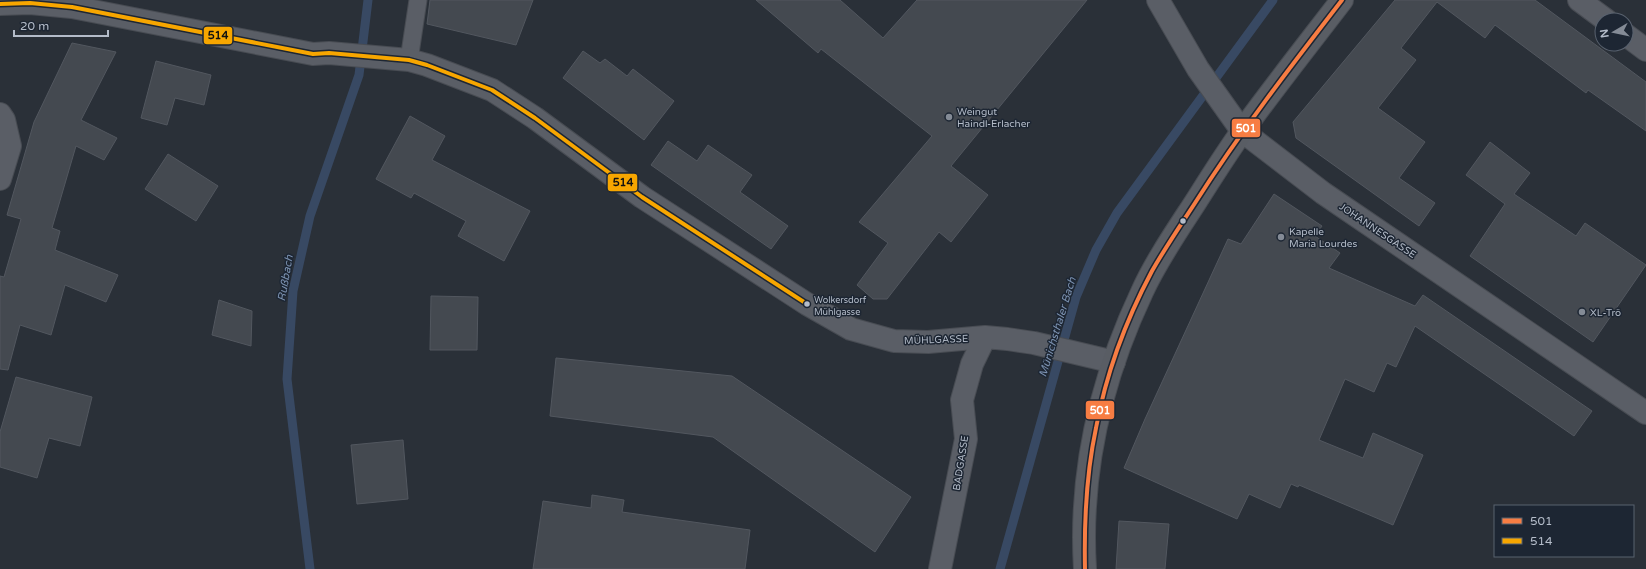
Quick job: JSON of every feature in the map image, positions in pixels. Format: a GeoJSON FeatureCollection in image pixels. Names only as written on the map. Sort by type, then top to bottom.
{"type":"FeatureCollection","features":[{"type":"Feature","properties":{"kind":"street","name":"JOHANNESGASSE"},"geometry":{"type":"LineString","coordinates":[[1158,0],[1198,69],[1242,131],[1323,193],[1646,413]]}},
{"type":"Feature","properties":{"kind":"street"},"geometry":{"type":"LineString","coordinates":[[1085,569],[1083,537],[1087,476],[1093,433],[1114,362],[1142,291],[1180,227],[1242,131],[1342,0]]}},
{"type":"Feature","properties":{"kind":"street"},"geometry":{"type":"LineString","coordinates":[[1580,0],[1596,12]]}},
{"type":"Feature","properties":{"kind":"street","name":"MÜHLGASSE"},"geometry":{"type":"LineString","coordinates":[[0,4],[30,2],[72,7],[313,54],[336,53],[403,59],[427,65],[492,90],[535,118],[642,197],[806,304],[851,329],[894,341],[928,342],[985,337],[1034,343],[1114,362]]}},
{"type":"Feature","properties":{"kind":"street"},"geometry":{"type":"LineString","coordinates":[[1634,41],[1646,50]]}},
{"type":"Feature","properties":{"kind":"street"},"geometry":{"type":"LineString","coordinates":[[0,114],[4,120],[10,146],[0,179]]}},
{"type":"Feature","properties":{"kind":"street","name":"BADGASSE"},"geometry":{"type":"LineString","coordinates":[[940,569],[966,439],[962,400],[972,364],[985,337]]}},
{"type":"Feature","properties":{"kind":"lane"},"geometry":{"type":"LineString","coordinates":[[403,59],[418,0]]}},
{"type":"Feature","properties":{"kind":"building"},"geometry":{"type":"Polygon","coordinates":[[[430,0],[533,0],[516,45],[427,24],[430,0]]]}},
{"type":"Feature","properties":{"kind":"building"},"geometry":{"type":"Polygon","coordinates":[[[756,0],[840,0],[883,38],[917,0],[1087,0],[951,166],[988,195],[951,242],[939,232],[887,299],[873,299],[857,285],[888,243],[859,222],[932,136],[821,49],[818,53],[756,0]]]}},
{"type":"Feature","properties":{"kind":"building"},"geometry":{"type":"Polygon","coordinates":[[[1395,0],[1535,0],[1594,44],[1594,52],[1605,52],[1646,82],[1646,131],[1588,90],[1586,93],[1495,25],[1485,38],[1437,2],[1401,48],[1416,60],[1378,108],[1425,142],[1399,178],[1435,203],[1419,226],[1296,138],[1293,122],[1395,0]]]}},
{"type":"Feature","properties":{"kind":"building"},"geometry":{"type":"Polygon","coordinates":[[[72,43],[116,52],[81,120],[117,138],[104,160],[76,146],[52,228],[60,231],[55,250],[118,275],[106,302],[65,285],[51,335],[20,325],[8,370],[0,369],[0,276],[4,277],[21,219],[7,215],[34,122],[72,43]]]}},
{"type":"Feature","properties":{"kind":"building"},"geometry":{"type":"Polygon","coordinates":[[[583,51],[600,63],[605,59],[627,76],[633,69],[674,101],[644,140],[563,78],[583,51]]]}},
{"type":"Feature","properties":{"kind":"building"},"geometry":{"type":"Polygon","coordinates":[[[156,61],[211,75],[204,105],[175,98],[167,125],[141,118],[156,61]]]}},
{"type":"Feature","properties":{"kind":"building"},"geometry":{"type":"Polygon","coordinates":[[[410,116],[445,136],[432,160],[530,211],[504,261],[458,236],[466,221],[414,193],[411,198],[376,179],[410,116]]]}},
{"type":"Feature","properties":{"kind":"building"},"geometry":{"type":"Polygon","coordinates":[[[668,141],[697,161],[708,145],[752,175],[740,192],[788,226],[771,249],[651,165],[668,141]]]}},
{"type":"Feature","properties":{"kind":"building","name":"XL-Trö"},"geometry":{"type":"Polygon","coordinates":[[[1490,142],[1530,173],[1514,194],[1576,236],[1585,223],[1646,265],[1593,342],[1470,256],[1505,204],[1466,175],[1490,142]]]}},
{"type":"Feature","properties":{"kind":"building"},"geometry":{"type":"Polygon","coordinates":[[[168,154],[218,186],[196,221],[145,189],[168,154]]]}},
{"type":"Feature","properties":{"kind":"building"},"geometry":{"type":"Polygon","coordinates":[[[1274,194],[1322,226],[1315,236],[1340,253],[1329,268],[1415,306],[1423,295],[1592,411],[1574,436],[1415,326],[1396,367],[1387,363],[1374,392],[1345,379],[1319,440],[1363,458],[1373,433],[1423,455],[1393,525],[1299,485],[1298,487],[1291,484],[1280,508],[1249,494],[1237,519],[1124,468],[1228,239],[1241,244],[1274,194]]]}},
{"type":"Feature","properties":{"kind":"building"},"geometry":{"type":"Polygon","coordinates":[[[431,296],[478,297],[477,350],[430,350],[431,296]]]}},
{"type":"Feature","properties":{"kind":"building"},"geometry":{"type":"Polygon","coordinates":[[[219,300],[252,311],[251,346],[212,335],[219,300]]]}},
{"type":"Feature","properties":{"kind":"building"},"geometry":{"type":"Polygon","coordinates":[[[556,358],[732,376],[911,497],[875,552],[713,437],[550,416],[556,358]]]}},
{"type":"Feature","properties":{"kind":"building"},"geometry":{"type":"Polygon","coordinates":[[[16,377],[92,397],[80,446],[49,438],[37,478],[0,467],[0,432],[16,377]]]}},
{"type":"Feature","properties":{"kind":"building"},"geometry":{"type":"Polygon","coordinates":[[[403,440],[408,499],[357,504],[351,445],[403,440]]]}},
{"type":"Feature","properties":{"kind":"building"},"geometry":{"type":"Polygon","coordinates":[[[592,495],[624,500],[622,512],[750,530],[745,569],[533,569],[543,501],[591,508],[592,495]]]}},
{"type":"Feature","properties":{"kind":"building"},"geometry":{"type":"Polygon","coordinates":[[[1119,521],[1169,524],[1165,569],[1116,569],[1119,521]]]}},
{"type":"Feature","properties":{"kind":"waterway","name":"Rußbach"},"geometry":{"type":"LineString","coordinates":[[310,569],[287,379],[293,291],[310,216],[359,75],[368,0]]}},
{"type":"Feature","properties":{"kind":"waterway","name":"Münichsthaler Bach"},"geometry":{"type":"LineString","coordinates":[[1000,569],[1076,297],[1096,250],[1117,213],[1273,0]]}},
{"type":"Feature","properties":{"kind":"transit line","name":"501"},"geometry":{"type":"LineString","coordinates":[[1085,569],[1086,498],[1090,463],[1105,388],[1125,328],[1157,262],[1212,177],[1266,100],[1342,0]]}},
{"type":"Feature","properties":{"kind":"transit line","name":"514"},"geometry":{"type":"LineString","coordinates":[[0,4],[30,3],[72,7],[313,54],[329,53],[409,60],[427,65],[492,90],[535,118],[642,197],[807,304]]}},
{"type":"Feature","properties":{"kind":"place","name":"Weingut Haindl-Erlacher"},"geometry":{"type":"Point","coordinates":[949,117]}},
{"type":"Feature","properties":{"kind":"place","name":"Kapelle Maria Lourdes"},"geometry":{"type":"Point","coordinates":[1281,237]}},
{"type":"Feature","properties":{"kind":"place","name":"Wolkersdorf Mühlgasse"},"geometry":{"type":"Point","coordinates":[807,304]}},
{"type":"Feature","properties":{"kind":"place","name":"XL-Trö"},"geometry":{"type":"Point","coordinates":[1582,312]}}]}
